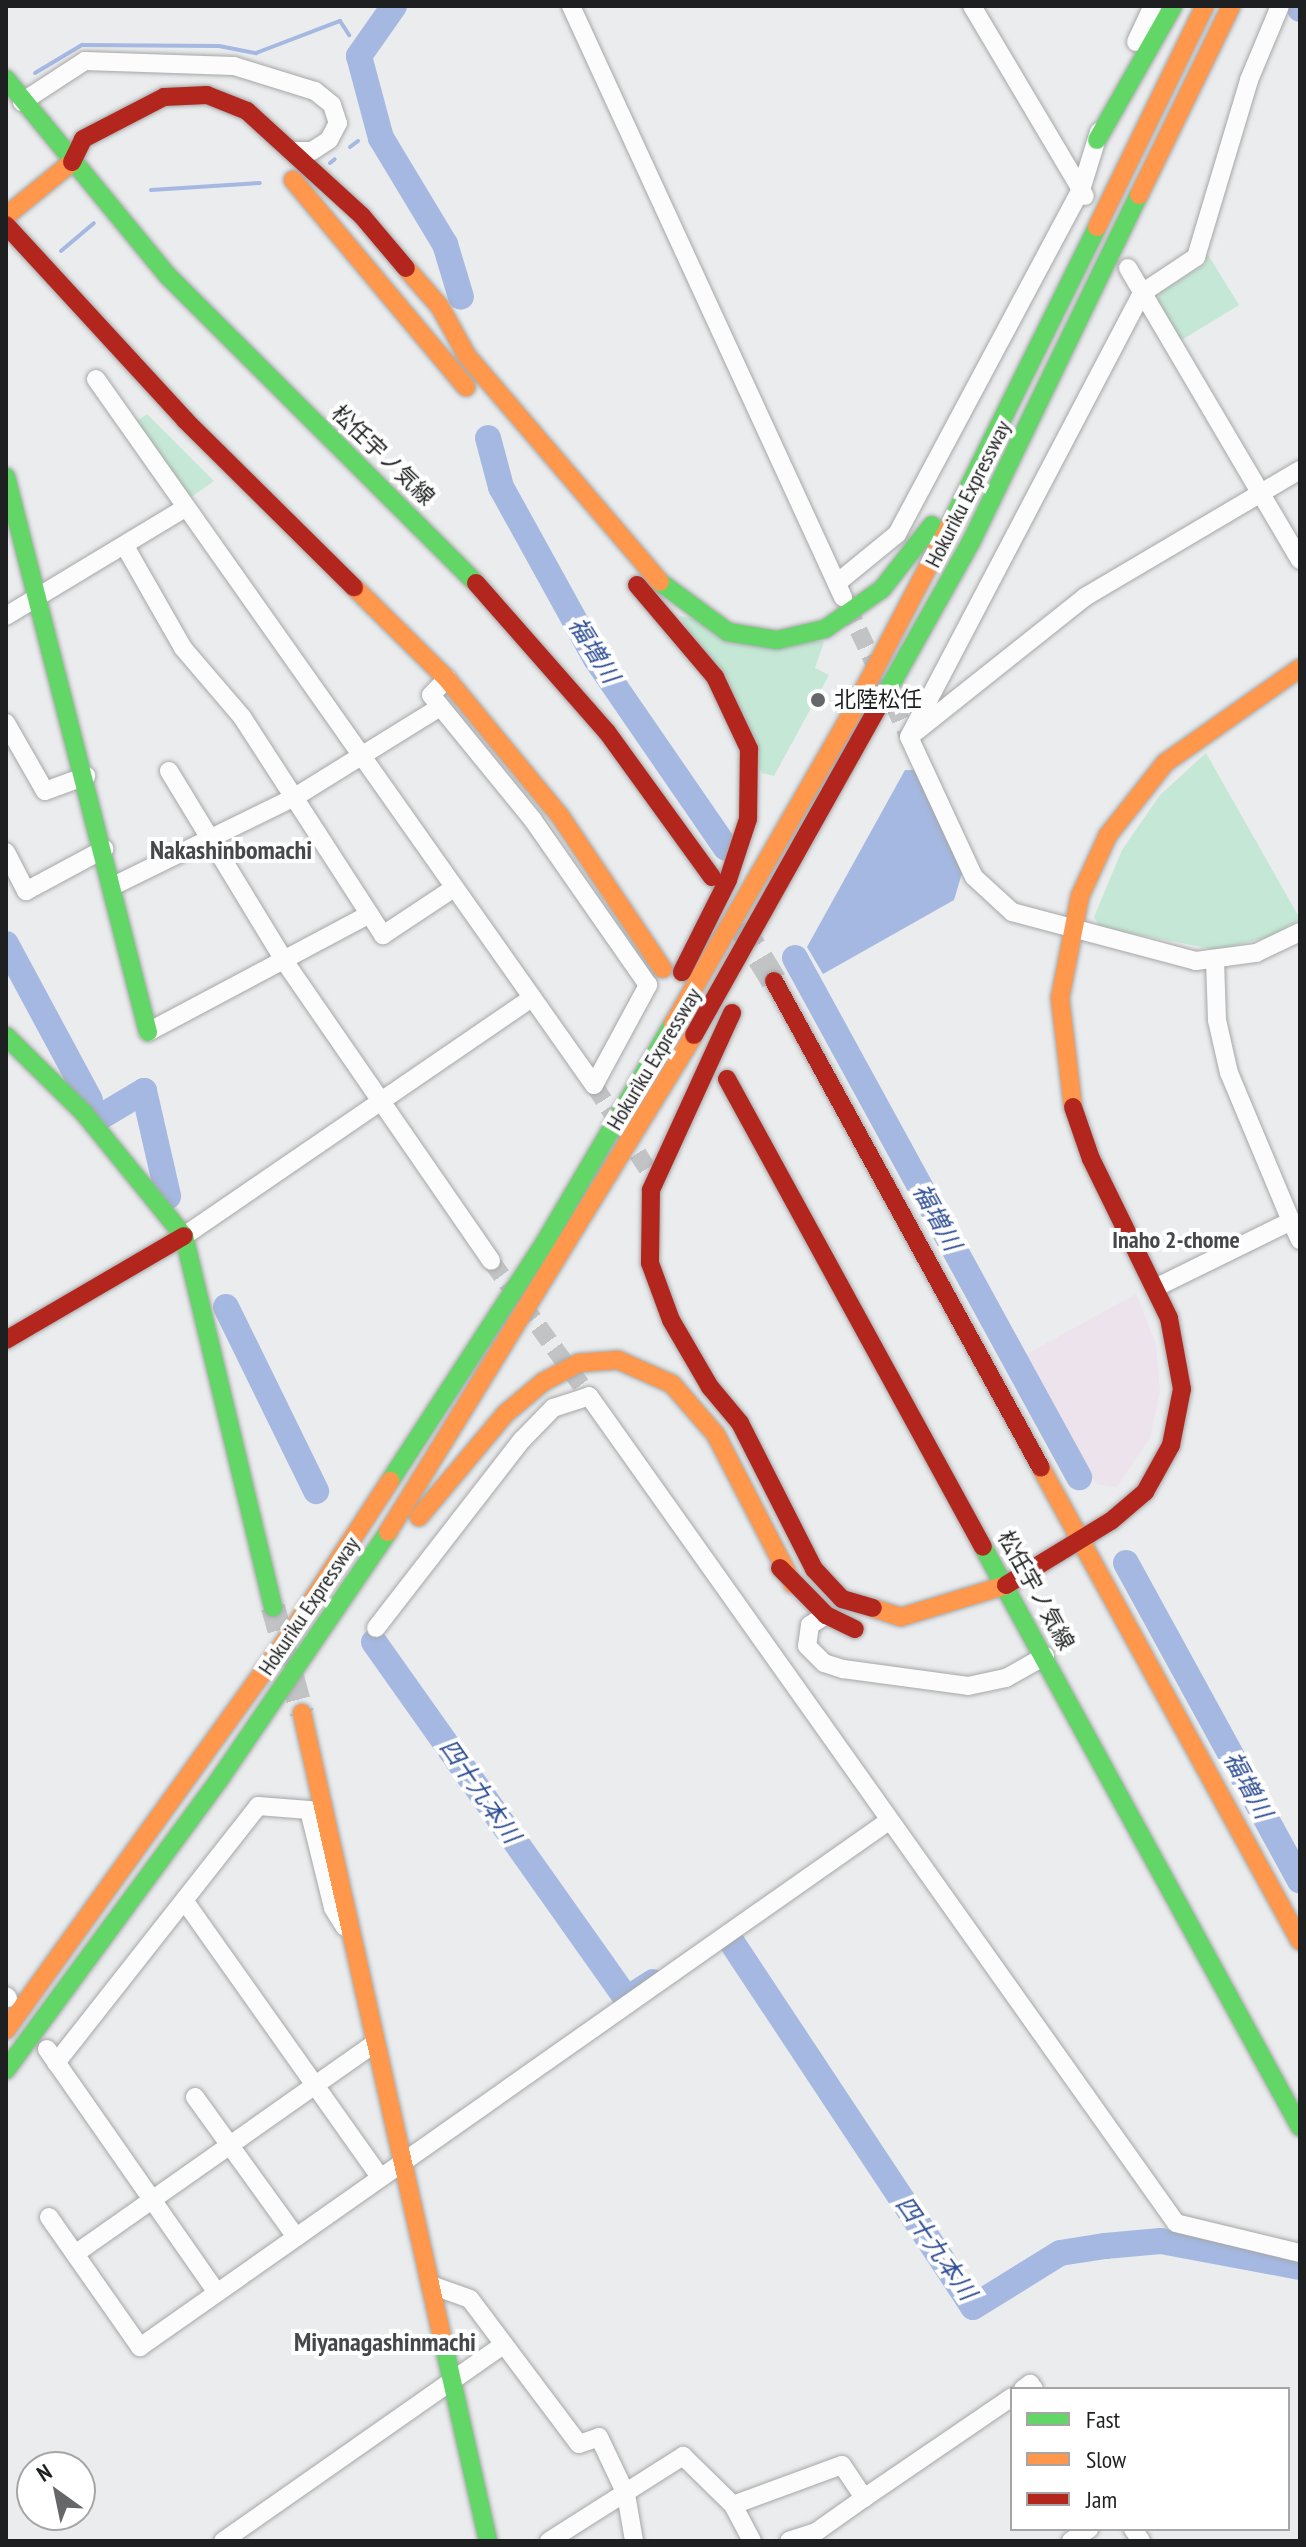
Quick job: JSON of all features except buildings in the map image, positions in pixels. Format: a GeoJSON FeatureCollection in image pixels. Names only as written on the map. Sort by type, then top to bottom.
{"type":"FeatureCollection","features":[{"type":"Feature","properties":{"kind":"main road"},"geometry":{"type":"LineString","coordinates":[[1097,140],[1173,6]]}},
{"type":"Feature","properties":{"kind":"main road","name":"Hokuriku Expressway"},"geometry":{"type":"LineString","coordinates":[[6,2030],[287,1639],[545,1242],[848,720],[1141,143],[1205,6]]}},
{"type":"Feature","properties":{"kind":"main road","name":"Hokuriku Expressway"},"geometry":{"type":"LineString","coordinates":[[6,2070],[221,1777],[559,1265],[843,779],[1074,340],[1231,6]]}},
{"type":"Feature","properties":{"kind":"main road","name":"松任宇ノ気線"},"geometry":{"type":"LineString","coordinates":[[6,79],[168,276],[509,616],[607,732],[712,877]]}},
{"type":"Feature","properties":{"kind":"main road"},"geometry":{"type":"LineString","coordinates":[[72,162],[83,139],[114,118],[186,94],[247,111],[323,184],[362,216],[440,307],[467,356],[682,603],[728,632],[753,639],[802,637],[864,605],[924,537],[989,429],[1141,143]]}},
{"type":"Feature","properties":{"kind":"main road"},"geometry":{"type":"LineString","coordinates":[[6,216],[72,162],[151,120],[204,114],[249,135],[308,197],[452,371],[715,677],[743,725],[751,761],[748,819],[728,880],[545,1242]]}},
{"type":"Feature","properties":{"kind":"main road"},"geometry":{"type":"LineString","coordinates":[[6,225],[185,420],[447,679],[560,816],[663,969]]}},
{"type":"Feature","properties":{"kind":"main road"},"geometry":{"type":"LineString","coordinates":[[6,477],[86,776],[148,1032]]}},
{"type":"Feature","properties":{"kind":"main road"},"geometry":{"type":"LineString","coordinates":[[944,1626],[977,1610],[1006,1585],[1080,1541],[1145,1492],[1171,1445],[1181,1371],[1155,1288],[1091,1159],[1069,1095],[1060,998],[1069,931],[1093,862],[1143,786],[1165,763],[1300,668]]}},
{"type":"Feature","properties":{"kind":"main road"},"geometry":{"type":"LineString","coordinates":[[843,779],[651,1190],[647,1240],[658,1289],[710,1387],[740,1423],[814,1569],[842,1599],[879,1615],[923,1613],[1006,1585]]}},
{"type":"Feature","properties":{"kind":"main road"},"geometry":{"type":"LineString","coordinates":[[774,981],[1300,1941]]}},
{"type":"Feature","properties":{"kind":"main road"},"geometry":{"type":"LineString","coordinates":[[6,1036],[84,1113],[184,1236],[215,1347],[273,1607]]}},
{"type":"Feature","properties":{"kind":"main road","name":"松任宇ノ気線"},"geometry":{"type":"LineString","coordinates":[[727,1079],[1300,2127]]}},
{"type":"Feature","properties":{"kind":"main road"},"geometry":{"type":"LineString","coordinates":[[6,1340],[184,1236]]}},
{"type":"Feature","properties":{"kind":"main road"},"geometry":{"type":"LineString","coordinates":[[221,1777],[402,1537],[526,1395],[578,1363],[618,1360],[656,1373],[688,1402],[759,1543],[793,1584],[826,1615],[876,1635]]}},
{"type":"Feature","properties":{"kind":"main road"},"geometry":{"type":"LineString","coordinates":[[897,1636],[918,1634]]}},
{"type":"Feature","properties":{"kind":"main road"},"geometry":{"type":"LineString","coordinates":[[302,1713],[402,2162],[455,2378],[488,2541]]}},
{"type":"Feature","properties":{"kind":"street"},"geometry":{"type":"LineString","coordinates":[[571,6],[840,590],[897,534],[1081,190],[1097,140],[1153,6]]}},
{"type":"Feature","properties":{"kind":"street"},"geometry":{"type":"LineString","coordinates":[[972,6],[1091,207]]}},
{"type":"Feature","properties":{"kind":"street"},"geometry":{"type":"LineString","coordinates":[[909,737],[1142,293],[1196,257],[1249,80],[1280,6]]}},
{"type":"Feature","properties":{"kind":"street"},"geometry":{"type":"LineString","coordinates":[[22,102],[85,61],[234,66],[315,91],[332,105],[338,123],[329,140],[312,151],[292,151]]}},
{"type":"Feature","properties":{"kind":"street"},"geometry":{"type":"LineString","coordinates":[[1128,268],[1300,560]]}},
{"type":"Feature","properties":{"kind":"street"},"geometry":{"type":"LineString","coordinates":[[96,379],[594,1085],[648,985],[533,820],[431,695],[447,679]]}},
{"type":"Feature","properties":{"kind":"street"},"geometry":{"type":"LineString","coordinates":[[909,737],[1085,597],[1300,470]]}},
{"type":"Feature","properties":{"kind":"street"},"geometry":{"type":"LineString","coordinates":[[6,616],[126,548],[185,508]]}},
{"type":"Feature","properties":{"kind":"street"},"geometry":{"type":"LineString","coordinates":[[126,548],[183,648],[242,717],[383,935],[454,888]]}},
{"type":"Feature","properties":{"kind":"street"},"geometry":{"type":"LineString","coordinates":[[113,886],[295,797],[363,759],[440,707]]}},
{"type":"Feature","properties":{"kind":"street"},"geometry":{"type":"LineString","coordinates":[[6,723],[45,791],[86,776]]}},
{"type":"Feature","properties":{"kind":"street"},"geometry":{"type":"LineString","coordinates":[[909,737],[981,887],[1012,912],[1069,931],[1215,961],[1256,953],[1300,932]]}},
{"type":"Feature","properties":{"kind":"street"},"geometry":{"type":"LineString","coordinates":[[169,771],[285,962],[491,1261]]}},
{"type":"Feature","properties":{"kind":"street"},"geometry":{"type":"LineString","coordinates":[[6,852],[26,891],[104,849]]}},
{"type":"Feature","properties":{"kind":"street"},"geometry":{"type":"LineString","coordinates":[[148,1032],[285,962],[370,914]]}},
{"type":"Feature","properties":{"kind":"street"},"geometry":{"type":"LineString","coordinates":[[1215,961],[1217,1020],[1229,1073],[1300,1240]]}},
{"type":"Feature","properties":{"kind":"street"},"geometry":{"type":"LineString","coordinates":[[184,1236],[381,1105],[532,998]]}},
{"type":"Feature","properties":{"kind":"street"},"geometry":{"type":"LineString","coordinates":[[1155,1288],[1291,1221]]}},
{"type":"Feature","properties":{"kind":"street"},"geometry":{"type":"LineString","coordinates":[[376,1628],[522,1440],[553,1408],[589,1396],[887,1822],[1176,2223],[1300,2253]]}},
{"type":"Feature","properties":{"kind":"street"},"geometry":{"type":"LineString","coordinates":[[826,1615],[810,1625],[807,1646],[824,1663],[843,1669],[968,1686],[1006,1678],[1045,1656]]}},
{"type":"Feature","properties":{"kind":"street"},"geometry":{"type":"LineString","coordinates":[[217,2293],[51,2056],[186,1903],[258,1806],[309,1810],[333,1908],[351,1935]]}},
{"type":"Feature","properties":{"kind":"street"},"geometry":{"type":"LineString","coordinates":[[49,2217],[140,2347],[887,1822]]}},
{"type":"Feature","properties":{"kind":"street"},"geometry":{"type":"LineString","coordinates":[[186,1903],[380,2177]]}},
{"type":"Feature","properties":{"kind":"street"},"geometry":{"type":"LineString","coordinates":[[75,2254],[375,2043]]}},
{"type":"Feature","properties":{"kind":"street"},"geometry":{"type":"LineString","coordinates":[[195,2097],[296,2237]]}},
{"type":"Feature","properties":{"kind":"street"},"geometry":{"type":"LineString","coordinates":[[431,2285],[470,2299],[579,2444],[599,2437],[626,2494],[634,2541]]}},
{"type":"Feature","properties":{"kind":"street"},"geometry":{"type":"LineString","coordinates":[[223,2541],[504,2344]]}},
{"type":"Feature","properties":{"kind":"street"},"geometry":{"type":"LineString","coordinates":[[789,2541],[816,2532],[1010,2398]]}},
{"type":"Feature","properties":{"kind":"street"},"geometry":{"type":"LineString","coordinates":[[549,2541],[683,2456],[733,2505],[752,2541]]}},
{"type":"Feature","properties":{"kind":"street"},"geometry":{"type":"LineString","coordinates":[[733,2505],[842,2465],[864,2498]]}},
{"type":"Feature","properties":{"kind":"shaded area"},"geometry":{"type":"Polygon","coordinates":[[[1136,1294],[1156,1344],[1160,1392],[1150,1438],[1117,1487],[1096,1484],[1025,1355],[1136,1294]]]}},
{"type":"Feature","properties":{"kind":"green space"},"geometry":{"type":"Polygon","coordinates":[[[1207,253],[1239,305],[1180,341],[1157,303],[1160,292],[1205,264],[1207,253]]]}},
{"type":"Feature","properties":{"kind":"green space"},"geometry":{"type":"Polygon","coordinates":[[[147,414],[214,481],[187,500],[134,423],[147,414]]]}},
{"type":"Feature","properties":{"kind":"green space"},"geometry":{"type":"Polygon","coordinates":[[[680,616],[824,642],[815,668],[829,675],[774,776],[762,773],[680,616]]]}},
{"type":"Feature","properties":{"kind":"green space"},"geometry":{"type":"Polygon","coordinates":[[[1206,753],[1300,919],[1271,936],[1217,950],[1100,927],[1094,917],[1122,850],[1160,795],[1206,753]]]}},
{"type":"Feature","properties":{"kind":"water"},"geometry":{"type":"Polygon","coordinates":[[[905,770],[915,770],[962,873],[954,900],[823,974],[807,947],[905,770]]]}},
{"type":"Feature","properties":{"kind":"waterway","name":"福増川"},"geometry":{"type":"LineString","coordinates":[[394,6],[359,56],[381,138],[445,244],[461,297]]}},
{"type":"Feature","properties":{"kind":"waterway"},"geometry":{"type":"LineString","coordinates":[[35,73],[82,45],[219,46],[256,53],[340,21],[349,35]]}},
{"type":"Feature","properties":{"kind":"waterway"},"geometry":{"type":"LineString","coordinates":[[356,45],[359,56]]}},
{"type":"Feature","properties":{"kind":"waterway","name":"福増川"},"geometry":{"type":"LineString","coordinates":[[375,134],[380,133]]}},
{"type":"Feature","properties":{"kind":"waterway"},"geometry":{"type":"LineString","coordinates":[[350,147],[358,141]]}},
{"type":"Feature","properties":{"kind":"waterway"},"geometry":{"type":"LineString","coordinates":[[330,163],[335,159]]}},
{"type":"Feature","properties":{"kind":"waterway"},"geometry":{"type":"LineString","coordinates":[[151,190],[260,183]]}},
{"type":"Feature","properties":{"kind":"waterway"},"geometry":{"type":"LineString","coordinates":[[61,251],[94,223]]}},
{"type":"Feature","properties":{"kind":"waterway","name":"福増川"},"geometry":{"type":"LineString","coordinates":[[488,438],[501,487],[596,659],[726,848]]}},
{"type":"Feature","properties":{"kind":"waterway","name":"四十九本川"},"geometry":{"type":"LineString","coordinates":[[6,944],[90,1100]]}},
{"type":"Feature","properties":{"kind":"waterway","name":"福増川"},"geometry":{"type":"LineString","coordinates":[[795,958],[1079,1477]]}},
{"type":"Feature","properties":{"kind":"waterway","name":"四十九本川"},"geometry":{"type":"LineString","coordinates":[[102,1116],[144,1091],[168,1196]]}},
{"type":"Feature","properties":{"kind":"waterway","name":"四十九本川"},"geometry":{"type":"LineString","coordinates":[[226,1307],[316,1491]]}},
{"type":"Feature","properties":{"kind":"waterway","name":"福増川"},"geometry":{"type":"LineString","coordinates":[[1126,1563],[1300,1881]]}},
{"type":"Feature","properties":{"kind":"waterway","name":"四十九本川"},"geometry":{"type":"LineString","coordinates":[[374,1642],[627,1999],[653,1982]]}},
{"type":"Feature","properties":{"kind":"waterway","name":"四十九本川"},"geometry":{"type":"LineString","coordinates":[[733,1944],[973,2307],[1060,2253],[1105,2246],[1161,2241],[1300,2267]]}},
{"type":"Feature","properties":{"kind":"tunnel"},"geometry":{"type":"LineString","coordinates":[[847,606],[909,737]]}},
{"type":"Feature","properties":{"kind":"tunnel"},"geometry":{"type":"LineString","coordinates":[[740,925],[774,981]]}},
{"type":"Feature","properties":{"kind":"tunnel"},"geometry":{"type":"LineString","coordinates":[[594,1085],[657,1184]]}},
{"type":"Feature","properties":{"kind":"tunnel"},"geometry":{"type":"LineString","coordinates":[[491,1261],[589,1396]]}},
{"type":"Feature","properties":{"kind":"tunnel"},"geometry":{"type":"LineString","coordinates":[[273,1607],[302,1713]]}},
{"type":"Feature","properties":{"kind":"traffic: fast"},"geometry":{"type":"LineString","coordinates":[[1097,140],[1173,6]]}},
{"type":"Feature","properties":{"kind":"traffic: fast"},"geometry":{"type":"LineString","coordinates":[[6,79],[168,276],[476,583]]}},
{"type":"Feature","properties":{"kind":"traffic: fast"},"geometry":{"type":"LineString","coordinates":[[884,697],[972,540],[1139,195]]}},
{"type":"Feature","properties":{"kind":"traffic: fast"},"geometry":{"type":"LineString","coordinates":[[950,525],[1097,227]]}},
{"type":"Feature","properties":{"kind":"traffic: fast"},"geometry":{"type":"LineString","coordinates":[[6,477],[148,1032]]}},
{"type":"Feature","properties":{"kind":"traffic: fast"},"geometry":{"type":"LineString","coordinates":[[660,582],[728,632],[777,640],[825,629],[882,589],[932,525]]}},
{"type":"Feature","properties":{"kind":"traffic: fast"},"geometry":{"type":"LineString","coordinates":[[390,1481],[545,1242],[673,1024]]}},
{"type":"Feature","properties":{"kind":"traffic: fast"},"geometry":{"type":"LineString","coordinates":[[6,1036],[84,1113],[184,1236],[273,1607]]}},
{"type":"Feature","properties":{"kind":"traffic: fast"},"geometry":{"type":"LineString","coordinates":[[6,2070],[221,1777],[388,1532]]}},
{"type":"Feature","properties":{"kind":"traffic: fast"},"geometry":{"type":"LineString","coordinates":[[983,1547],[1300,2127]]}},
{"type":"Feature","properties":{"kind":"traffic: fast"},"geometry":{"type":"LineString","coordinates":[[443,2341],[488,2541]]}},
{"type":"Feature","properties":{"kind":"traffic: slow"},"geometry":{"type":"LineString","coordinates":[[1097,227],[1205,6]]}},
{"type":"Feature","properties":{"kind":"traffic: slow"},"geometry":{"type":"LineString","coordinates":[[1139,195],[1231,6]]}},
{"type":"Feature","properties":{"kind":"traffic: slow"},"geometry":{"type":"LineString","coordinates":[[6,216],[72,162]]}},
{"type":"Feature","properties":{"kind":"traffic: slow"},"geometry":{"type":"LineString","coordinates":[[293,180],[466,387]]}},
{"type":"Feature","properties":{"kind":"traffic: slow"},"geometry":{"type":"LineString","coordinates":[[406,268],[440,307],[467,356],[660,582]]}},
{"type":"Feature","properties":{"kind":"traffic: slow"},"geometry":{"type":"LineString","coordinates":[[673,1024],[848,720],[950,525]]}},
{"type":"Feature","properties":{"kind":"traffic: slow"},"geometry":{"type":"LineString","coordinates":[[354,587],[447,679],[560,816],[663,969]]}},
{"type":"Feature","properties":{"kind":"traffic: slow"},"geometry":{"type":"LineString","coordinates":[[1073,1107],[1060,998],[1080,896],[1108,835],[1165,763],[1300,668]]}},
{"type":"Feature","properties":{"kind":"traffic: slow"},"geometry":{"type":"LineString","coordinates":[[388,1532],[694,1035]]}},
{"type":"Feature","properties":{"kind":"traffic: slow"},"geometry":{"type":"LineString","coordinates":[[419,1517],[505,1414],[543,1382],[578,1363],[618,1360],[672,1384],[716,1435],[793,1584]]}},
{"type":"Feature","properties":{"kind":"traffic: slow"},"geometry":{"type":"LineString","coordinates":[[1041,1468],[1300,1941]]}},
{"type":"Feature","properties":{"kind":"traffic: slow"},"geometry":{"type":"LineString","coordinates":[[6,2030],[287,1639],[390,1481]]}},
{"type":"Feature","properties":{"kind":"traffic: slow"},"geometry":{"type":"LineString","coordinates":[[873,1608],[901,1617],[1006,1585]]}},
{"type":"Feature","properties":{"kind":"traffic: slow"},"geometry":{"type":"LineString","coordinates":[[302,1713],[443,2341]]}},
{"type":"Feature","properties":{"kind":"traffic: jam"},"geometry":{"type":"LineString","coordinates":[[72,162],[83,139],[164,97],[207,95],[247,111],[362,216],[406,268]]}},
{"type":"Feature","properties":{"kind":"traffic: jam"},"geometry":{"type":"LineString","coordinates":[[6,225],[185,420],[354,587]]}},
{"type":"Feature","properties":{"kind":"traffic: jam"},"geometry":{"type":"LineString","coordinates":[[476,583],[607,732],[712,877]]}},
{"type":"Feature","properties":{"kind":"traffic: jam"},"geometry":{"type":"LineString","coordinates":[[637,585],[715,677],[749,749],[748,819],[728,880],[682,972]]}},
{"type":"Feature","properties":{"kind":"traffic: jam"},"geometry":{"type":"LineString","coordinates":[[694,1035],[884,697]]}},
{"type":"Feature","properties":{"kind":"traffic: jam"},"geometry":{"type":"LineString","coordinates":[[774,981],[1041,1468]]}},
{"type":"Feature","properties":{"kind":"traffic: jam"},"geometry":{"type":"LineString","coordinates":[[732,1013],[651,1190],[650,1263],[671,1320],[710,1387],[740,1423],[814,1569],[842,1599],[873,1608]]}},
{"type":"Feature","properties":{"kind":"traffic: jam"},"geometry":{"type":"LineString","coordinates":[[727,1079],[983,1547]]}},
{"type":"Feature","properties":{"kind":"traffic: jam"},"geometry":{"type":"LineString","coordinates":[[1006,1585],[1111,1521],[1145,1492],[1171,1445],[1182,1389],[1169,1318],[1091,1159],[1073,1107]]}},
{"type":"Feature","properties":{"kind":"traffic: jam"},"geometry":{"type":"LineString","coordinates":[[6,1340],[184,1236]]}},
{"type":"Feature","properties":{"kind":"traffic: jam"},"geometry":{"type":"LineString","coordinates":[[780,1568],[826,1615],[855,1629]]}},
{"type":"Feature","properties":{"kind":"place","name":"北陸松任"},"geometry":{"type":"Point","coordinates":[818,700]}},
{"type":"Feature","properties":{"kind":"district","name":"Nakashinbomachi"},"geometry":{"type":"Point","coordinates":[231,850]}},
{"type":"Feature","properties":{"kind":"district","name":"Inaho 2-chome"},"geometry":{"type":"Point","coordinates":[1176,1240]}},
{"type":"Feature","properties":{"kind":"district","name":"Miyanagashinmachi"},"geometry":{"type":"Point","coordinates":[385,2342]}}]}
